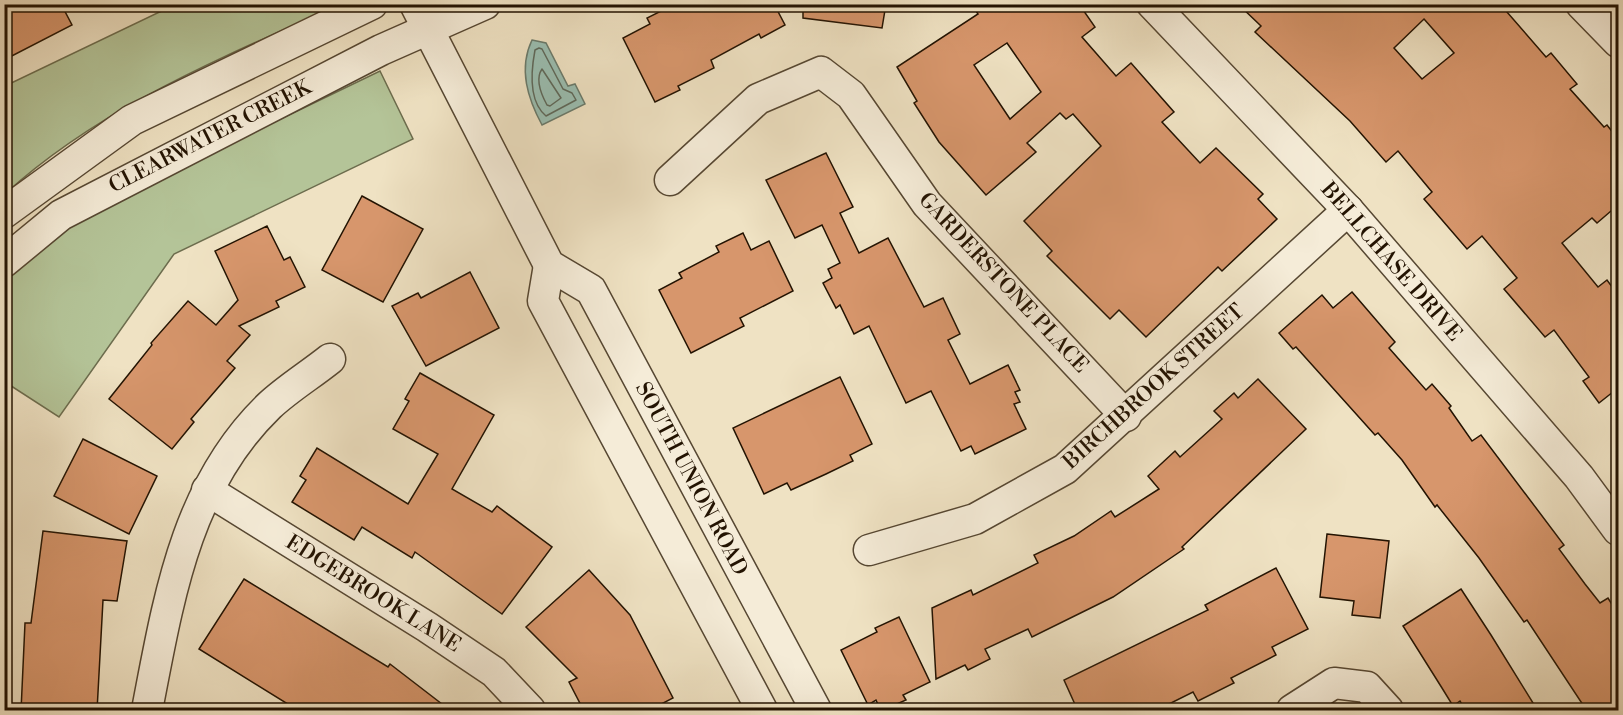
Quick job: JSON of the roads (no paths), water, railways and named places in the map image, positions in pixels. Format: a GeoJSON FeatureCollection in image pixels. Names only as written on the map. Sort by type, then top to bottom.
{"type":"FeatureCollection","features":[{"type":"Feature","properties":{"kind":"street","name":"CLEARWATER CREEK"},"geometry":{"type":"LineString","coordinates":[[4,213],[132,120],[372,4]]}},
{"type":"Feature","properties":{"kind":"street","name":"CLEARWATER CREEK"},"geometry":{"type":"LineString","coordinates":[[4,262],[61,215],[318,81],[421,17],[485,4]]}},
{"type":"Feature","properties":{"kind":"street","name":"BELLCHASE DRIVE"},"geometry":{"type":"LineString","coordinates":[[1152,4],[1348,210],[1579,477],[1618,530]]}},
{"type":"Feature","properties":{"kind":"street"},"geometry":{"type":"LineString","coordinates":[[1581,4],[1618,42]]}},
{"type":"Feature","properties":{"kind":"street"},"geometry":{"type":"LineString","coordinates":[[421,17],[549,265],[543,301],[762,711]]}},
{"type":"Feature","properties":{"kind":"street","name":"GARDERSTONE PLACE"},"geometry":{"type":"LineString","coordinates":[[670,180],[758,99],[821,72],[851,95],[927,204],[1126,416]]}},
{"type":"Feature","properties":{"kind":"street","name":"BIRCHBROOK STREET"},"geometry":{"type":"LineString","coordinates":[[869,550],[975,519],[1065,469],[1126,416],[1348,210]]}},
{"type":"Feature","properties":{"kind":"street","name":"SOUTH UNION ROAD"},"geometry":{"type":"LineString","coordinates":[[549,265],[591,290],[816,711]]}},
{"type":"Feature","properties":{"kind":"street"},"geometry":{"type":"LineString","coordinates":[[147,711],[178,560],[207,490],[234,447],[269,406],[330,359]]}},
{"type":"Feature","properties":{"kind":"street","name":"EDGEBROOK LANE"},"geometry":{"type":"LineString","coordinates":[[207,490],[427,627],[494,672],[530,711]]}},
{"type":"Feature","properties":{"kind":"street"},"geometry":{"type":"LineString","coordinates":[[1292,711],[1335,683],[1367,687],[1388,711]]}},
{"type":"Feature","properties":{"kind":"water"},"geometry":{"type":"Polygon","coordinates":[[[532,40],[546,43],[568,86],[575,84],[585,104],[542,125],[526,84],[526,62],[532,40]]]}}]}
